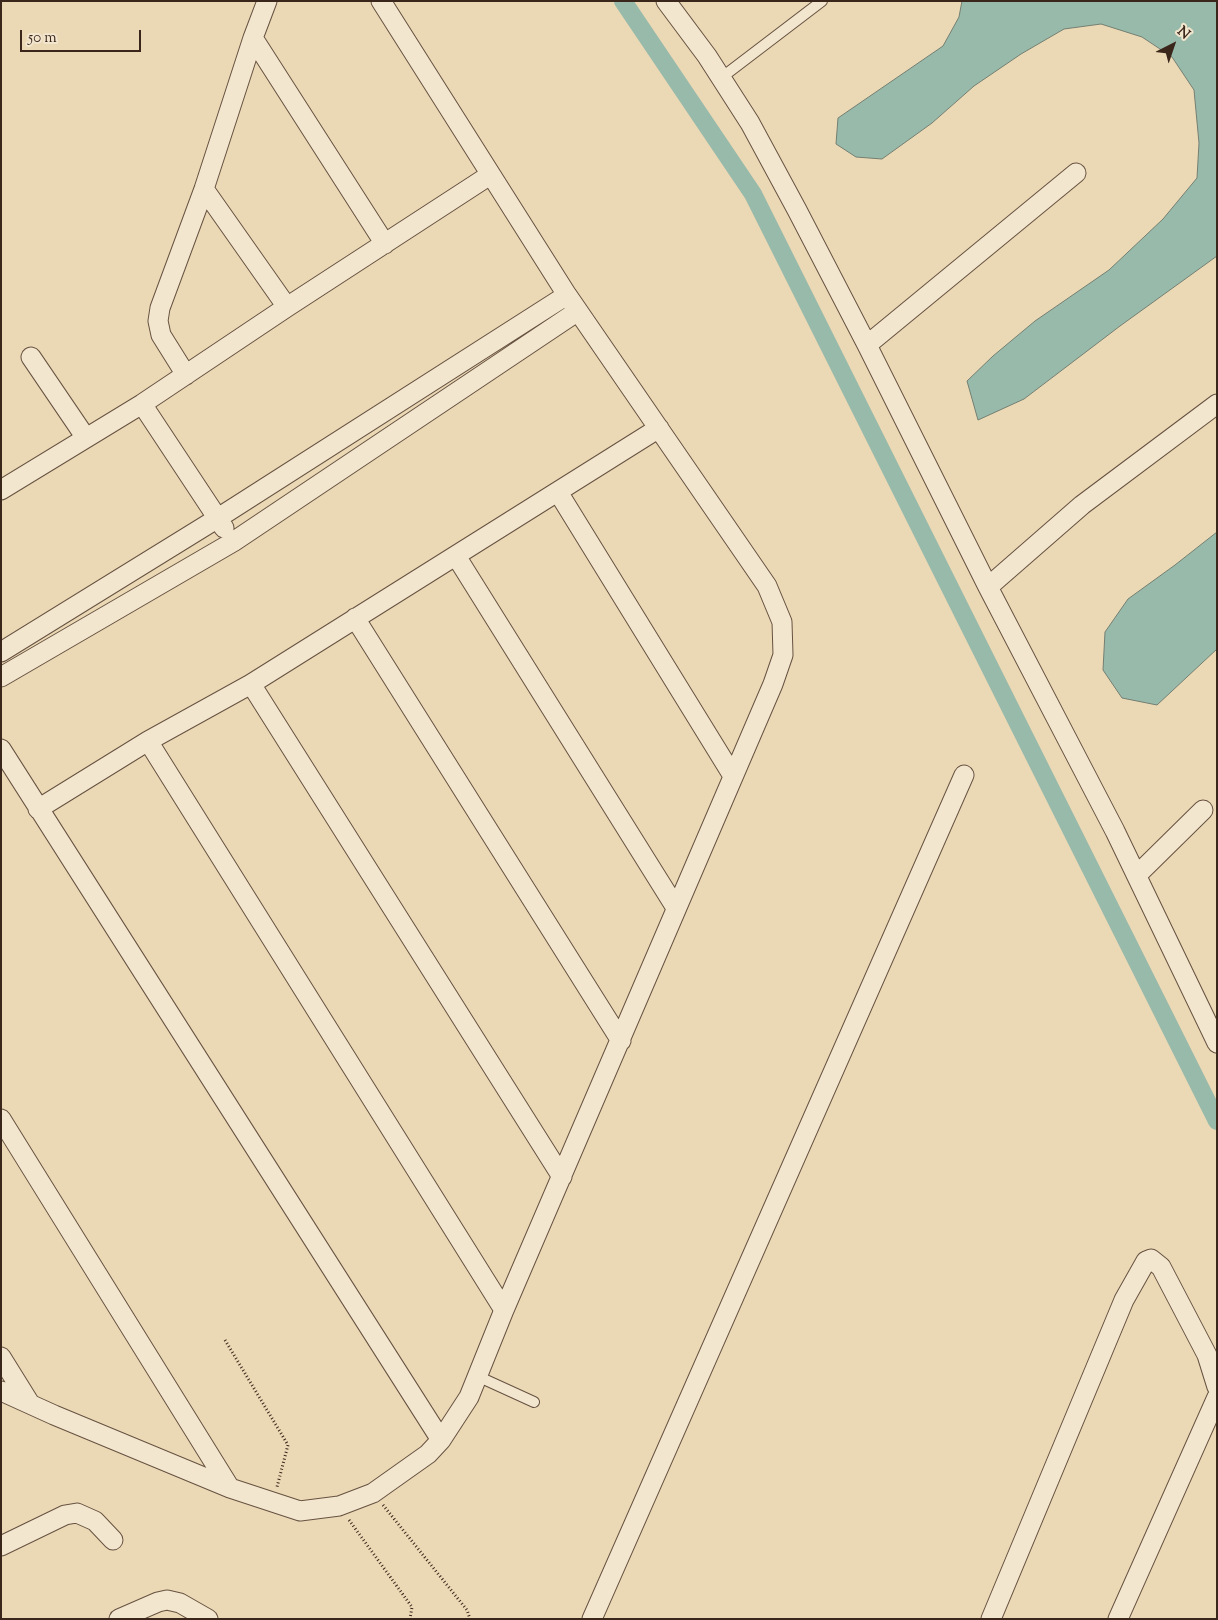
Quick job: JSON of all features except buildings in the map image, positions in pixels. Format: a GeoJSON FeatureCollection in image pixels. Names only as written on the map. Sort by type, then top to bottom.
{"type":"FeatureCollection","features":[{"type":"Feature","properties":{"kind":"street"},"geometry":{"type":"LineString","coordinates":[[186,375],[161,335],[158,321],[160,308],[204,189],[252,38],[267,1]]}},
{"type":"Feature","properties":{"kind":"street"},"geometry":{"type":"LineString","coordinates":[[1,1391],[230,1488],[300,1511],[339,1506],[373,1493],[428,1454],[441,1440],[469,1397],[504,1310],[621,1041],[773,684],[783,656],[782,622],[767,586],[567,295],[381,1]]}},
{"type":"Feature","properties":{"kind":"street"},"geometry":{"type":"LineString","coordinates":[[666,1],[721,78],[750,123],[868,345],[988,587],[1137,875],[1217,1043]]}},
{"type":"Feature","properties":{"kind":"street"},"geometry":{"type":"LineString","coordinates":[[252,38],[385,244]]}},
{"type":"Feature","properties":{"kind":"street"},"geometry":{"type":"LineString","coordinates":[[868,345],[1076,173]]}},
{"type":"Feature","properties":{"kind":"street"},"geometry":{"type":"LineString","coordinates":[[1,490],[142,404],[490,175]]}},
{"type":"Feature","properties":{"kind":"street"},"geometry":{"type":"LineString","coordinates":[[204,189],[287,307]]}},
{"type":"Feature","properties":{"kind":"street"},"geometry":{"type":"LineString","coordinates":[[1,652],[218,518],[567,295]]}},
{"type":"Feature","properties":{"kind":"street"},"geometry":{"type":"LineString","coordinates":[[1,677],[233,542],[578,311]]}},
{"type":"Feature","properties":{"kind":"street"},"geometry":{"type":"LineString","coordinates":[[31,357],[86,438]]}},
{"type":"Feature","properties":{"kind":"street"},"geometry":{"type":"LineString","coordinates":[[142,404],[233,542]]}},
{"type":"Feature","properties":{"kind":"street"},"geometry":{"type":"LineString","coordinates":[[988,587],[1082,506],[1217,404]]}},
{"type":"Feature","properties":{"kind":"street"},"geometry":{"type":"LineString","coordinates":[[38,809],[148,741],[251,684],[659,428]]}},
{"type":"Feature","properties":{"kind":"street"},"geometry":{"type":"LineString","coordinates":[[558,492],[733,776]]}},
{"type":"Feature","properties":{"kind":"street"},"geometry":{"type":"LineString","coordinates":[[456,556],[676,908]]}},
{"type":"Feature","properties":{"kind":"street"},"geometry":{"type":"LineString","coordinates":[[355,618],[621,1041]]}},
{"type":"Feature","properties":{"kind":"street"},"geometry":{"type":"LineString","coordinates":[[251,684],[562,1177]]}},
{"type":"Feature","properties":{"kind":"street"},"geometry":{"type":"LineString","coordinates":[[148,741],[504,1310]]}},
{"type":"Feature","properties":{"kind":"street"},"geometry":{"type":"LineString","coordinates":[[1,749],[441,1440]]}},
{"type":"Feature","properties":{"kind":"street"},"geometry":{"type":"LineString","coordinates":[[592,1619],[964,775]]}},
{"type":"Feature","properties":{"kind":"street"},"geometry":{"type":"LineString","coordinates":[[1137,875],[1204,810]]}},
{"type":"Feature","properties":{"kind":"street"},"geometry":{"type":"LineString","coordinates":[[1,1119],[230,1488]]}},
{"type":"Feature","properties":{"kind":"street"},"geometry":{"type":"LineString","coordinates":[[990,1619],[1124,1300],[1146,1261],[1151,1259],[1162,1267],[1207,1355],[1217,1387]]}},
{"type":"Feature","properties":{"kind":"street"},"geometry":{"type":"LineString","coordinates":[[1,1357],[29,1402]]}},
{"type":"Feature","properties":{"kind":"street"},"geometry":{"type":"LineString","coordinates":[[1122,1616],[1217,1397]]}},
{"type":"Feature","properties":{"kind":"street"},"geometry":{"type":"LineString","coordinates":[[1,1546],[65,1515],[77,1513],[94,1522],[113,1540]]}},
{"type":"Feature","properties":{"kind":"street"},"geometry":{"type":"LineString","coordinates":[[120,1619],[158,1602],[167,1600],[180,1604],[208,1619]]}},
{"type":"Feature","properties":{"kind":"lane"},"geometry":{"type":"LineString","coordinates":[[721,78],[822,1]]}},
{"type":"Feature","properties":{"kind":"lane"},"geometry":{"type":"LineString","coordinates":[[477,1376],[534,1402]]}},
{"type":"Feature","properties":{"kind":"path"},"geometry":{"type":"LineString","coordinates":[[225,1340],[288,1445],[274,1502]]}},
{"type":"Feature","properties":{"kind":"path"},"geometry":{"type":"LineString","coordinates":[[373,1493],[468,1610],[470,1619]]}},
{"type":"Feature","properties":{"kind":"path"},"geometry":{"type":"LineString","coordinates":[[339,1506],[412,1607],[410,1619]]}},
{"type":"Feature","properties":{"kind":"shaded area"},"geometry":{"type":"Polygon","coordinates":[[[962,1],[1217,1],[1217,256],[1120,326],[1024,399],[978,420],[967,381],[993,356],[1035,321],[1109,270],[1163,219],[1197,178],[1199,143],[1194,90],[1172,57],[1142,37],[1101,24],[1064,29],[1021,54],[974,86],[932,123],[882,159],[856,157],[836,144],[838,118],[943,46],[959,17],[962,1]]]}},
{"type":"Feature","properties":{"kind":"shaded area"},"geometry":{"type":"Polygon","coordinates":[[[1217,532],[1217,649],[1157,705],[1122,698],[1103,670],[1105,632],[1128,599],[1217,532]]]}},
{"type":"Feature","properties":{"kind":"waterway"},"geometry":{"type":"LineString","coordinates":[[623,1],[753,194],[1217,1121]]}}]}
